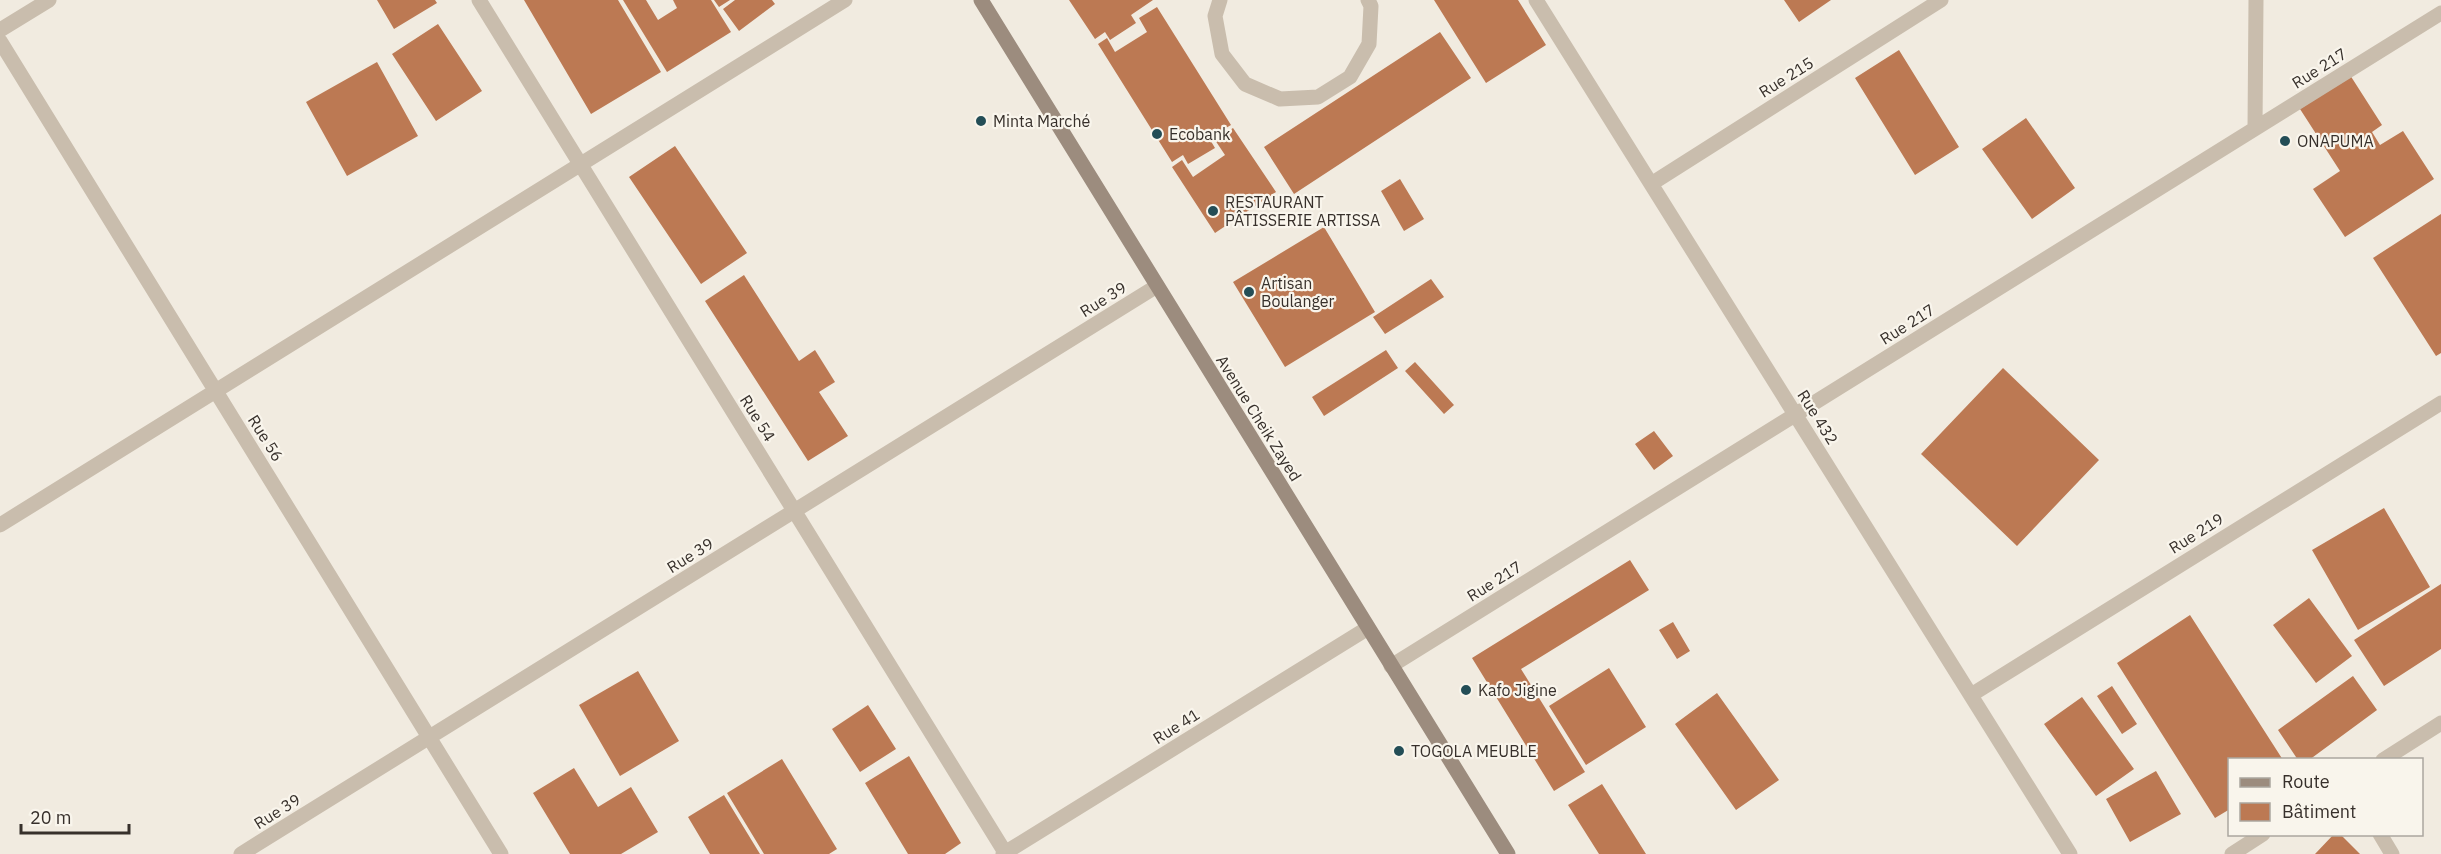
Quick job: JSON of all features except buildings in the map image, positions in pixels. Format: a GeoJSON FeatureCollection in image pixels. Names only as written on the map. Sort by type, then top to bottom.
{"type":"FeatureCollection","features":[{"type":"Feature","properties":{"kind":"main road","name":"Avenue Cheik Zayed"},"geometry":{"type":"LineString","coordinates":[[981,0],[1508,854]]}},
{"type":"Feature","properties":{"kind":"street"},"geometry":{"type":"LineString","coordinates":[[0,30],[49,0]]}},
{"type":"Feature","properties":{"kind":"street","name":"Rue 54"},"geometry":{"type":"LineString","coordinates":[[479,0],[1005,853]]}},
{"type":"Feature","properties":{"kind":"street"},"geometry":{"type":"LineString","coordinates":[[0,525],[846,0]]}},
{"type":"Feature","properties":{"kind":"street"},"geometry":{"type":"LineString","coordinates":[[1220,0],[1215,16],[1222,54],[1245,84],[1280,99],[1318,97],[1350,77],[1369,44],[1371,6],[1368,0]]}},
{"type":"Feature","properties":{"kind":"street","name":"Rue 432"},"geometry":{"type":"LineString","coordinates":[[1536,0],[2070,854]]}},
{"type":"Feature","properties":{"kind":"street","name":"Rue 215"},"geometry":{"type":"LineString","coordinates":[[1651,184],[1941,0]]}},
{"type":"Feature","properties":{"kind":"street"},"geometry":{"type":"LineString","coordinates":[[2255,129],[2256,0]]}},
{"type":"Feature","properties":{"kind":"street","name":"Rue 217"},"geometry":{"type":"LineString","coordinates":[[1391,666],[2441,14]]}},
{"type":"Feature","properties":{"kind":"street","name":"Rue 56"},"geometry":{"type":"LineString","coordinates":[[0,41],[501,854]]}},
{"type":"Feature","properties":{"kind":"street","name":"Rue 39"},"geometry":{"type":"LineString","coordinates":[[241,854],[1157,286]]}},
{"type":"Feature","properties":{"kind":"street","name":"Rue 219"},"geometry":{"type":"LineString","coordinates":[[1971,694],[2441,403]]}},
{"type":"Feature","properties":{"kind":"street","name":"Rue 41"},"geometry":{"type":"LineString","coordinates":[[1005,853],[1368,628]]}},
{"type":"Feature","properties":{"kind":"street"},"geometry":{"type":"LineString","coordinates":[[2385,758],[2441,723]]}},
{"type":"Feature","properties":{"kind":"street"},"geometry":{"type":"LineString","coordinates":[[2232,854],[2260,836]]}},
{"type":"Feature","properties":{"kind":"street"},"geometry":{"type":"LineString","coordinates":[[2381,836],[2392,854]]}},
{"type":"Feature","properties":{"kind":"place","name":"Minta Marché"},"geometry":{"type":"Point","coordinates":[981,121]}},
{"type":"Feature","properties":{"kind":"place","name":"Ecobank"},"geometry":{"type":"Point","coordinates":[1157,134]}},
{"type":"Feature","properties":{"kind":"place","name":"ONAPUMA"},"geometry":{"type":"Point","coordinates":[2285,141]}},
{"type":"Feature","properties":{"kind":"place","name":"RESTAURANT PÂTISSERIE ARTISSA"},"geometry":{"type":"Point","coordinates":[1213,211]}},
{"type":"Feature","properties":{"kind":"place","name":"Artisan Boulanger"},"geometry":{"type":"Point","coordinates":[1249,292]}},
{"type":"Feature","properties":{"kind":"place","name":"Kafo Jigine"},"geometry":{"type":"Point","coordinates":[1466,690]}},
{"type":"Feature","properties":{"kind":"place","name":"TOGOLA MEUBLE"},"geometry":{"type":"Point","coordinates":[1399,751]}}]}
